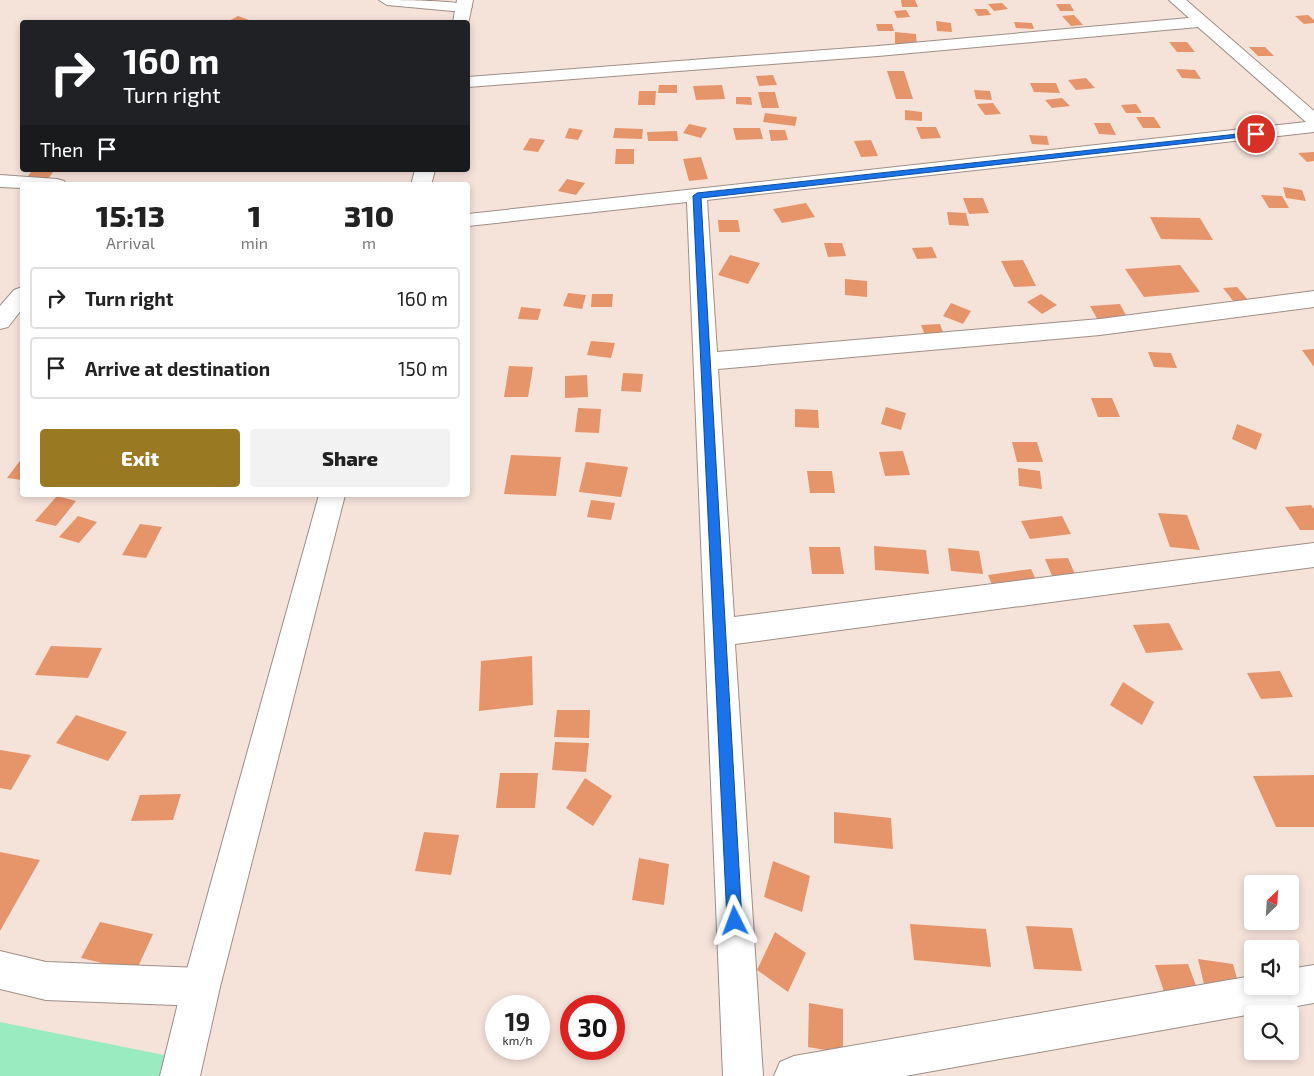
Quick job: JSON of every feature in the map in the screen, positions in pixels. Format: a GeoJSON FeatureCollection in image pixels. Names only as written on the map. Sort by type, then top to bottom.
{"type":"FeatureCollection","features":[{"type":"Feature","properties":{"kind":"street"},"geometry":{"type":"LineString","coordinates":[[388,0],[465,4],[461,20]]}},
{"type":"Feature","properties":{"kind":"street"},"geometry":{"type":"LineString","coordinates":[[1177,0],[1314,120]]}},
{"type":"Feature","properties":{"kind":"street"},"geometry":{"type":"LineString","coordinates":[[470,82],[878,51],[1202,22]]}},
{"type":"Feature","properties":{"kind":"street"},"geometry":{"type":"LineString","coordinates":[[470,220],[1314,127]]}},
{"type":"Feature","properties":{"kind":"street"},"geometry":{"type":"LineString","coordinates":[[0,180],[23,182]]}},
{"type":"Feature","properties":{"kind":"street"},"geometry":{"type":"LineString","coordinates":[[697,196],[743,1076]]}},
{"type":"Feature","properties":{"kind":"street"},"geometry":{"type":"LineString","coordinates":[[0,321],[20,297]]}},
{"type":"Feature","properties":{"kind":"street"},"geometry":{"type":"LineString","coordinates":[[705,362],[1100,327],[1314,299]]}},
{"type":"Feature","properties":{"kind":"street"},"geometry":{"type":"LineString","coordinates":[[180,1076],[201,987],[331,497]]}},
{"type":"Feature","properties":{"kind":"street"},"geometry":{"type":"LineString","coordinates":[[720,632],[1314,555]]}},
{"type":"Feature","properties":{"kind":"street"},"geometry":{"type":"LineString","coordinates":[[0,970],[46,981],[201,987]]}},
{"type":"Feature","properties":{"kind":"street"},"geometry":{"type":"LineString","coordinates":[[794,1076],[1314,984]]}},
{"type":"Feature","properties":{"kind":"green space"},"geometry":{"type":"Polygon","coordinates":[[[0,1022],[174,1057],[168,1076],[0,1076],[0,1022]]]}},
{"type":"Feature","properties":{"kind":"building"},"geometry":{"type":"Polygon","coordinates":[[[901,0],[915,0],[918,7],[902,7],[901,0]]]}},
{"type":"Feature","properties":{"kind":"building"},"geometry":{"type":"Polygon","coordinates":[[[1002,3],[1008,9],[994,11],[988,4],[1002,3]]]}},
{"type":"Feature","properties":{"kind":"building"},"geometry":{"type":"Polygon","coordinates":[[[1056,4],[1070,4],[1074,11],[1060,11],[1056,4]]]}},
{"type":"Feature","properties":{"kind":"building"},"geometry":{"type":"Polygon","coordinates":[[[974,9],[987,9],[991,15],[978,16],[974,9]]]}},
{"type":"Feature","properties":{"kind":"building"},"geometry":{"type":"Polygon","coordinates":[[[906,10],[910,17],[897,18],[894,11],[906,10]]]}},
{"type":"Feature","properties":{"kind":"building"},"geometry":{"type":"Polygon","coordinates":[[[1074,15],[1083,25],[1071,26],[1062,16],[1074,15]]]}},
{"type":"Feature","properties":{"kind":"building"},"geometry":{"type":"Polygon","coordinates":[[[1308,15],[1314,20],[1314,23],[1304,24],[1295,16],[1308,15]]]}},
{"type":"Feature","properties":{"kind":"building"},"geometry":{"type":"Polygon","coordinates":[[[238,16],[249,20],[231,20],[238,16]]]}},
{"type":"Feature","properties":{"kind":"building"},"geometry":{"type":"Polygon","coordinates":[[[936,21],[951,23],[952,32],[937,31],[936,21]]]}},
{"type":"Feature","properties":{"kind":"building"},"geometry":{"type":"Polygon","coordinates":[[[1014,22],[1032,23],[1034,29],[1016,28],[1014,22]]]}},
{"type":"Feature","properties":{"kind":"building"},"geometry":{"type":"Polygon","coordinates":[[[876,24],[892,24],[894,31],[878,31],[876,24]]]}},
{"type":"Feature","properties":{"kind":"building"},"geometry":{"type":"Polygon","coordinates":[[[895,32],[916,34],[917,47],[895,45],[895,32]]]}},
{"type":"Feature","properties":{"kind":"building"},"geometry":{"type":"Polygon","coordinates":[[[1169,42],[1187,42],[1195,52],[1177,52],[1169,42]]]}},
{"type":"Feature","properties":{"kind":"building"},"geometry":{"type":"Polygon","coordinates":[[[1249,47],[1265,47],[1274,56],[1258,56],[1249,47]]]}},
{"type":"Feature","properties":{"kind":"building"},"geometry":{"type":"Polygon","coordinates":[[[1176,69],[1195,70],[1201,79],[1182,78],[1176,69]]]}},
{"type":"Feature","properties":{"kind":"building"},"geometry":{"type":"Polygon","coordinates":[[[887,71],[904,71],[913,99],[896,99],[887,71]]]}},
{"type":"Feature","properties":{"kind":"building"},"geometry":{"type":"Polygon","coordinates":[[[773,75],[777,85],[759,86],[756,76],[773,75]]]}},
{"type":"Feature","properties":{"kind":"building"},"geometry":{"type":"Polygon","coordinates":[[[1086,78],[1095,88],[1076,90],[1068,80],[1086,78]]]}},
{"type":"Feature","properties":{"kind":"building"},"geometry":{"type":"Polygon","coordinates":[[[1030,83],[1056,83],[1060,93],[1034,92],[1030,83]]]}},
{"type":"Feature","properties":{"kind":"building"},"geometry":{"type":"Polygon","coordinates":[[[659,85],[677,85],[677,93],[658,93],[659,85]]]}},
{"type":"Feature","properties":{"kind":"building"},"geometry":{"type":"Polygon","coordinates":[[[722,85],[725,99],[696,100],[693,86],[722,85]]]}},
{"type":"Feature","properties":{"kind":"building"},"geometry":{"type":"Polygon","coordinates":[[[974,90],[990,91],[992,100],[976,99],[974,90]]]}},
{"type":"Feature","properties":{"kind":"building"},"geometry":{"type":"Polygon","coordinates":[[[639,91],[656,91],[655,105],[638,105],[639,91]]]}},
{"type":"Feature","properties":{"kind":"building"},"geometry":{"type":"Polygon","coordinates":[[[758,92],[775,92],[779,108],[762,108],[758,92]]]}},
{"type":"Feature","properties":{"kind":"building"},"geometry":{"type":"Polygon","coordinates":[[[736,97],[751,97],[752,105],[736,104],[736,97]]]}},
{"type":"Feature","properties":{"kind":"building"},"geometry":{"type":"Polygon","coordinates":[[[1062,98],[1070,106],[1052,108],[1045,100],[1062,98]]]}},
{"type":"Feature","properties":{"kind":"building"},"geometry":{"type":"Polygon","coordinates":[[[993,103],[1001,114],[985,115],[977,104],[993,103]]]}},
{"type":"Feature","properties":{"kind":"building"},"geometry":{"type":"Polygon","coordinates":[[[1136,104],[1142,113],[1126,113],[1121,105],[1136,104]]]}},
{"type":"Feature","properties":{"kind":"building"},"geometry":{"type":"Polygon","coordinates":[[[905,110],[922,112],[922,121],[905,120],[905,110]]]}},
{"type":"Feature","properties":{"kind":"building"},"geometry":{"type":"Polygon","coordinates":[[[765,113],[797,117],[795,126],[763,122],[765,113]]]}},
{"type":"Feature","properties":{"kind":"building"},"geometry":{"type":"Polygon","coordinates":[[[1136,117],[1154,117],[1161,128],[1143,128],[1136,117]]]}},
{"type":"Feature","properties":{"kind":"building"},"geometry":{"type":"Polygon","coordinates":[[[1094,123],[1110,123],[1116,135],[1099,134],[1094,123]]]}},
{"type":"Feature","properties":{"kind":"building"},"geometry":{"type":"Polygon","coordinates":[[[689,124],[707,128],[701,138],[683,133],[689,124]]]}},
{"type":"Feature","properties":{"kind":"building"},"geometry":{"type":"Polygon","coordinates":[[[916,127],[936,127],[941,138],[921,139],[916,127]]]}},
{"type":"Feature","properties":{"kind":"building"},"geometry":{"type":"Polygon","coordinates":[[[569,128],[583,130],[578,140],[565,138],[569,128]]]}},
{"type":"Feature","properties":{"kind":"building"},"geometry":{"type":"Polygon","coordinates":[[[615,128],[643,129],[642,139],[613,138],[615,128]]]}},
{"type":"Feature","properties":{"kind":"building"},"geometry":{"type":"Polygon","coordinates":[[[733,128],[760,128],[763,139],[736,140],[733,128]]]}},
{"type":"Feature","properties":{"kind":"building"},"geometry":{"type":"Polygon","coordinates":[[[769,130],[785,130],[788,140],[771,141],[769,130]]]}},
{"type":"Feature","properties":{"kind":"building"},"geometry":{"type":"Polygon","coordinates":[[[677,131],[678,141],[648,141],[647,132],[677,131]]]}},
{"type":"Feature","properties":{"kind":"building"},"geometry":{"type":"Polygon","coordinates":[[[1029,135],[1047,136],[1049,145],[1032,144],[1029,135]]]}},
{"type":"Feature","properties":{"kind":"building"},"geometry":{"type":"Polygon","coordinates":[[[530,138],[545,140],[538,152],[523,150],[530,138]]]}},
{"type":"Feature","properties":{"kind":"building"},"geometry":{"type":"Polygon","coordinates":[[[871,140],[878,156],[861,157],[854,141],[871,140]]]}},
{"type":"Feature","properties":{"kind":"building"},"geometry":{"type":"Polygon","coordinates":[[[616,149],[634,149],[634,164],[615,164],[616,149]]]}},
{"type":"Feature","properties":{"kind":"building"},"geometry":{"type":"Polygon","coordinates":[[[1314,152],[1314,161],[1307,162],[1298,153],[1314,152]]]}},
{"type":"Feature","properties":{"kind":"building"},"geometry":{"type":"Polygon","coordinates":[[[701,157],[708,179],[689,181],[683,159],[701,157]]]}},
{"type":"Feature","properties":{"kind":"building"},"geometry":{"type":"Polygon","coordinates":[[[31,172],[53,172],[46,182],[24,182],[31,172]]]}},
{"type":"Feature","properties":{"kind":"building"},"geometry":{"type":"Polygon","coordinates":[[[567,179],[585,183],[576,195],[558,191],[567,179]]]}},
{"type":"Feature","properties":{"kind":"building"},"geometry":{"type":"Polygon","coordinates":[[[1283,187],[1302,190],[1306,201],[1286,198],[1283,187]]]}},
{"type":"Feature","properties":{"kind":"building"},"geometry":{"type":"Polygon","coordinates":[[[1261,195],[1282,196],[1289,208],[1269,208],[1261,195]]]}},
{"type":"Feature","properties":{"kind":"building"},"geometry":{"type":"Polygon","coordinates":[[[963,198],[983,198],[989,213],[969,214],[963,198]]]}},
{"type":"Feature","properties":{"kind":"building"},"geometry":{"type":"Polygon","coordinates":[[[806,203],[815,217],[782,223],[773,209],[806,203]]]}},
{"type":"Feature","properties":{"kind":"building"},"geometry":{"type":"Polygon","coordinates":[[[947,212],[966,213],[969,226],[949,225],[947,212]]]}},
{"type":"Feature","properties":{"kind":"building"},"geometry":{"type":"Polygon","coordinates":[[[1150,217],[1200,218],[1213,240],[1161,239],[1150,217]]]}},
{"type":"Feature","properties":{"kind":"building"},"geometry":{"type":"Polygon","coordinates":[[[718,220],[738,220],[740,232],[719,232],[718,220]]]}},
{"type":"Feature","properties":{"kind":"building"},"geometry":{"type":"Polygon","coordinates":[[[824,243],[842,243],[846,256],[828,257],[824,243]]]}},
{"type":"Feature","properties":{"kind":"building"},"geometry":{"type":"Polygon","coordinates":[[[932,247],[937,258],[917,259],[912,248],[932,247]]]}},
{"type":"Feature","properties":{"kind":"building"},"geometry":{"type":"Polygon","coordinates":[[[730,255],[760,263],[748,284],[718,275],[730,255]]]}},
{"type":"Feature","properties":{"kind":"building"},"geometry":{"type":"Polygon","coordinates":[[[1023,260],[1036,286],[1014,287],[1001,261],[1023,260]]]}},
{"type":"Feature","properties":{"kind":"building"},"geometry":{"type":"Polygon","coordinates":[[[1180,265],[1200,292],[1144,297],[1125,269],[1180,265]]]}},
{"type":"Feature","properties":{"kind":"building"},"geometry":{"type":"Polygon","coordinates":[[[845,279],[867,281],[867,297],[845,295],[845,279]]]}},
{"type":"Feature","properties":{"kind":"building"},"geometry":{"type":"Polygon","coordinates":[[[1237,287],[1249,301],[1234,302],[1223,288],[1237,287]]]}},
{"type":"Feature","properties":{"kind":"building"},"geometry":{"type":"Polygon","coordinates":[[[568,293],[586,295],[582,309],[563,306],[568,293]]]}},
{"type":"Feature","properties":{"kind":"building"},"geometry":{"type":"Polygon","coordinates":[[[592,294],[613,294],[612,307],[591,307],[592,294]]]}},
{"type":"Feature","properties":{"kind":"building"},"geometry":{"type":"Polygon","coordinates":[[[1041,294],[1057,305],[1042,314],[1027,302],[1041,294]]]}},
{"type":"Feature","properties":{"kind":"building"},"geometry":{"type":"Polygon","coordinates":[[[951,303],[971,311],[963,324],[943,316],[951,303]]]}},
{"type":"Feature","properties":{"kind":"building"},"geometry":{"type":"Polygon","coordinates":[[[1120,304],[1129,321],[1099,322],[1090,306],[1120,304]]]}},
{"type":"Feature","properties":{"kind":"building"},"geometry":{"type":"Polygon","coordinates":[[[521,307],[541,309],[538,320],[518,319],[521,307]]]}},
{"type":"Feature","properties":{"kind":"building"},"geometry":{"type":"Polygon","coordinates":[[[940,324],[946,340],[927,341],[921,325],[940,324]]]}},
{"type":"Feature","properties":{"kind":"building"},"geometry":{"type":"Polygon","coordinates":[[[591,341],[615,343],[611,358],[587,355],[591,341]]]}},
{"type":"Feature","properties":{"kind":"building"},"geometry":{"type":"Polygon","coordinates":[[[1314,349],[1314,367],[1302,350],[1314,349]]]}},
{"type":"Feature","properties":{"kind":"building"},"geometry":{"type":"Polygon","coordinates":[[[1148,352],[1171,353],[1177,368],[1154,367],[1148,352]]]}},
{"type":"Feature","properties":{"kind":"building"},"geometry":{"type":"Polygon","coordinates":[[[509,366],[533,367],[528,397],[504,397],[509,366]]]}},
{"type":"Feature","properties":{"kind":"building"},"geometry":{"type":"Polygon","coordinates":[[[623,373],[643,374],[641,392],[621,391],[623,373]]]}},
{"type":"Feature","properties":{"kind":"building"},"geometry":{"type":"Polygon","coordinates":[[[587,375],[588,397],[565,398],[565,376],[587,375]]]}},
{"type":"Feature","properties":{"kind":"building"},"geometry":{"type":"Polygon","coordinates":[[[1091,398],[1112,398],[1120,417],[1098,417],[1091,398]]]}},
{"type":"Feature","properties":{"kind":"building"},"geometry":{"type":"Polygon","coordinates":[[[886,407],[906,413],[901,430],[881,424],[886,407]]]}},
{"type":"Feature","properties":{"kind":"building"},"geometry":{"type":"Polygon","coordinates":[[[578,408],[601,409],[599,433],[575,432],[578,408]]]}},
{"type":"Feature","properties":{"kind":"building"},"geometry":{"type":"Polygon","coordinates":[[[795,409],[818,410],[819,428],[795,427],[795,409]]]}},
{"type":"Feature","properties":{"kind":"building"},"geometry":{"type":"Polygon","coordinates":[[[1237,424],[1262,434],[1256,450],[1232,439],[1237,424]]]}},
{"type":"Feature","properties":{"kind":"building"},"geometry":{"type":"Polygon","coordinates":[[[1012,442],[1037,442],[1043,462],[1017,462],[1012,442]]]}},
{"type":"Feature","properties":{"kind":"building"},"geometry":{"type":"Polygon","coordinates":[[[903,451],[910,475],[885,476],[879,452],[903,451]]]}},
{"type":"Feature","properties":{"kind":"building"},"geometry":{"type":"Polygon","coordinates":[[[511,455],[561,457],[556,496],[504,494],[511,455]]]}},
{"type":"Feature","properties":{"kind":"building"},"geometry":{"type":"Polygon","coordinates":[[[20,461],[20,480],[7,478],[20,461]]]}},
{"type":"Feature","properties":{"kind":"building"},"geometry":{"type":"Polygon","coordinates":[[[586,462],[628,467],[621,497],[579,492],[586,462]]]}},
{"type":"Feature","properties":{"kind":"building"},"geometry":{"type":"Polygon","coordinates":[[[1018,468],[1040,471],[1042,489],[1019,486],[1018,468]]]}},
{"type":"Feature","properties":{"kind":"building"},"geometry":{"type":"Polygon","coordinates":[[[807,471],[832,471],[835,493],[810,493],[807,471]]]}},
{"type":"Feature","properties":{"kind":"building"},"geometry":{"type":"Polygon","coordinates":[[[56,497],[76,501],[56,526],[35,521],[56,497]]]}},
{"type":"Feature","properties":{"kind":"building"},"geometry":{"type":"Polygon","coordinates":[[[591,500],[615,503],[611,520],[587,517],[591,500]]]}},
{"type":"Feature","properties":{"kind":"building"},"geometry":{"type":"Polygon","coordinates":[[[1311,505],[1314,509],[1314,530],[1300,530],[1285,507],[1311,505]]]}},
{"type":"Feature","properties":{"kind":"building"},"geometry":{"type":"Polygon","coordinates":[[[1158,513],[1187,515],[1200,550],[1170,547],[1158,513]]]}},
{"type":"Feature","properties":{"kind":"building"},"geometry":{"type":"Polygon","coordinates":[[[78,516],[97,522],[79,543],[59,537],[78,516]]]}},
{"type":"Feature","properties":{"kind":"building"},"geometry":{"type":"Polygon","coordinates":[[[1062,516],[1071,534],[1030,539],[1021,521],[1062,516]]]}},
{"type":"Feature","properties":{"kind":"building"},"geometry":{"type":"Polygon","coordinates":[[[140,524],[162,527],[146,558],[122,555],[140,524]]]}},
{"type":"Feature","properties":{"kind":"building"},"geometry":{"type":"Polygon","coordinates":[[[874,546],[926,550],[929,574],[875,570],[874,546]]]}},
{"type":"Feature","properties":{"kind":"building"},"geometry":{"type":"Polygon","coordinates":[[[809,547],[840,547],[844,574],[812,574],[809,547]]]}},
{"type":"Feature","properties":{"kind":"building"},"geometry":{"type":"Polygon","coordinates":[[[948,548],[979,551],[983,574],[951,571],[948,548]]]}},
{"type":"Feature","properties":{"kind":"building"},"geometry":{"type":"Polygon","coordinates":[[[1068,558],[1078,581],[1055,583],[1045,559],[1068,558]]]}},
{"type":"Feature","properties":{"kind":"building"},"geometry":{"type":"Polygon","coordinates":[[[1031,569],[1041,591],[997,597],[988,575],[1031,569]]]}},
{"type":"Feature","properties":{"kind":"building"},"geometry":{"type":"Polygon","coordinates":[[[1169,623],[1183,650],[1146,653],[1133,625],[1169,623]]]}},
{"type":"Feature","properties":{"kind":"building"},"geometry":{"type":"Polygon","coordinates":[[[51,646],[102,648],[88,678],[35,675],[51,646]]]}},
{"type":"Feature","properties":{"kind":"building"},"geometry":{"type":"Polygon","coordinates":[[[532,656],[533,705],[479,711],[481,661],[532,656]]]}},
{"type":"Feature","properties":{"kind":"building"},"geometry":{"type":"Polygon","coordinates":[[[1280,671],[1293,697],[1261,699],[1247,673],[1280,671]]]}},
{"type":"Feature","properties":{"kind":"building"},"geometry":{"type":"Polygon","coordinates":[[[1123,682],[1154,702],[1142,725],[1110,705],[1123,682]]]}},
{"type":"Feature","properties":{"kind":"building"},"geometry":{"type":"Polygon","coordinates":[[[557,710],[590,710],[589,738],[554,737],[557,710]]]}},
{"type":"Feature","properties":{"kind":"building"},"geometry":{"type":"Polygon","coordinates":[[[76,715],[127,732],[108,761],[56,743],[76,715]]]}},
{"type":"Feature","properties":{"kind":"building"},"geometry":{"type":"Polygon","coordinates":[[[555,742],[589,743],[586,772],[552,770],[555,742]]]}},
{"type":"Feature","properties":{"kind":"building"},"geometry":{"type":"Polygon","coordinates":[[[0,750],[31,755],[11,790],[0,788],[0,750]]]}},
{"type":"Feature","properties":{"kind":"building"},"geometry":{"type":"Polygon","coordinates":[[[500,773],[538,773],[535,808],[496,808],[500,773]]]}},
{"type":"Feature","properties":{"kind":"building"},"geometry":{"type":"Polygon","coordinates":[[[1314,775],[1314,827],[1276,827],[1253,776],[1314,775]]]}},
{"type":"Feature","properties":{"kind":"building"},"geometry":{"type":"Polygon","coordinates":[[[585,778],[612,796],[593,826],[566,808],[585,778]]]}},
{"type":"Feature","properties":{"kind":"building"},"geometry":{"type":"Polygon","coordinates":[[[181,794],[173,820],[131,821],[140,795],[181,794]]]}},
{"type":"Feature","properties":{"kind":"building"},"geometry":{"type":"Polygon","coordinates":[[[834,812],[891,818],[893,849],[834,843],[834,812]]]}},
{"type":"Feature","properties":{"kind":"building"},"geometry":{"type":"Polygon","coordinates":[[[424,832],[459,835],[451,875],[415,871],[424,832]]]}},
{"type":"Feature","properties":{"kind":"building"},"geometry":{"type":"Polygon","coordinates":[[[0,852],[40,860],[0,931],[0,852]]]}},
{"type":"Feature","properties":{"kind":"building"},"geometry":{"type":"Polygon","coordinates":[[[639,858],[669,864],[664,905],[632,900],[639,858]]]}},
{"type":"Feature","properties":{"kind":"building"},"geometry":{"type":"Polygon","coordinates":[[[773,861],[810,876],[802,912],[764,897],[773,861]]]}},
{"type":"Feature","properties":{"kind":"building"},"geometry":{"type":"Polygon","coordinates":[[[100,922],[153,934],[136,971],[81,958],[100,922]]]}},
{"type":"Feature","properties":{"kind":"building"},"geometry":{"type":"Polygon","coordinates":[[[910,924],[986,929],[991,967],[914,960],[910,924]]]}},
{"type":"Feature","properties":{"kind":"building"},"geometry":{"type":"Polygon","coordinates":[[[1026,926],[1072,928],[1082,971],[1034,969],[1026,926]]]}},
{"type":"Feature","properties":{"kind":"building"},"geometry":{"type":"Polygon","coordinates":[[[775,932],[806,953],[788,992],[757,970],[775,932]]]}},
{"type":"Feature","properties":{"kind":"building"},"geometry":{"type":"Polygon","coordinates":[[[1198,959],[1233,964],[1244,1005],[1208,1001],[1198,959]]]}},
{"type":"Feature","properties":{"kind":"building"},"geometry":{"type":"Polygon","coordinates":[[[1188,964],[1204,1007],[1170,1009],[1155,965],[1188,964]]]}},
{"type":"Feature","properties":{"kind":"building"},"geometry":{"type":"Polygon","coordinates":[[[809,1003],[843,1009],[843,1053],[808,1047],[809,1003]]]}},
{"type":"Feature","properties":{"kind":"route"},"geometry":{"type":"LineString","coordinates":[[735,921],[697,196],[1256,134]]}}]}
